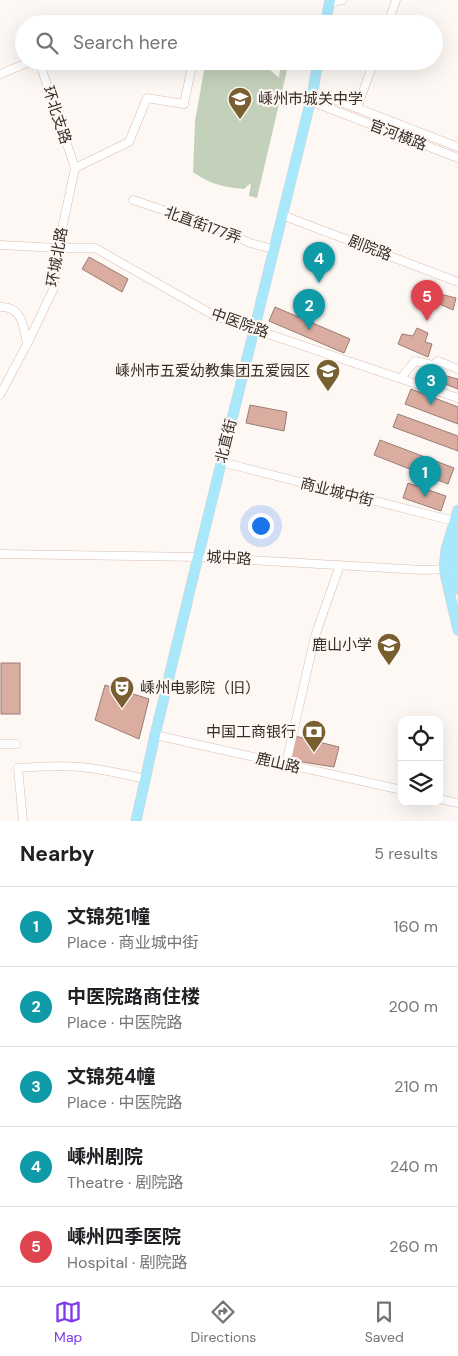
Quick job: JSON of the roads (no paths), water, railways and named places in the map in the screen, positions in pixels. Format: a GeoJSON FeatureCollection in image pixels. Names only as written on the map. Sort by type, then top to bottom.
{"type":"FeatureCollection","features":[{"type":"Feature","properties":{"kind":"main road"},"geometry":{"type":"LineString","coordinates":[[327,15],[330,2]]}},
{"type":"Feature","properties":{"kind":"main road","name":"北直街"},"geometry":{"type":"LineString","coordinates":[[136,821],[253,329],[312,96],[316,70]]}},
{"type":"Feature","properties":{"kind":"main road"},"geometry":{"type":"LineString","coordinates":[[458,510],[446,549],[458,589]]}},
{"type":"Feature","properties":{"kind":"main road"},"geometry":{"type":"LineString","coordinates":[[458,532],[453,549],[452,568],[458,630]]}},
{"type":"Feature","properties":{"kind":"street"},"geometry":{"type":"LineString","coordinates":[[330,2],[342,0]]}},
{"type":"Feature","properties":{"kind":"street"},"geometry":{"type":"LineString","coordinates":[[391,15],[396,0]]}},
{"type":"Feature","properties":{"kind":"street"},"geometry":{"type":"LineString","coordinates":[[0,74],[15,68]]}},
{"type":"Feature","properties":{"kind":"street","name":"环北支路"},"geometry":{"type":"LineString","coordinates":[[42,70],[75,168]]}},
{"type":"Feature","properties":{"kind":"street"},"geometry":{"type":"LineString","coordinates":[[75,168],[129,142],[147,98],[184,104],[191,70]]}},
{"type":"Feature","properties":{"kind":"street"},"geometry":{"type":"LineString","coordinates":[[357,108],[371,70]]}},
{"type":"Feature","properties":{"kind":"street","name":"官河横路"},"geometry":{"type":"LineString","coordinates":[[312,96],[357,108],[458,147]]}},
{"type":"Feature","properties":{"kind":"street","name":"官河横路"},"geometry":{"type":"LineString","coordinates":[[312,96],[458,158]]}},
{"type":"Feature","properties":{"kind":"street","name":"环城北路"},"geometry":{"type":"LineString","coordinates":[[0,395],[53,290],[58,248],[75,168]]}},
{"type":"Feature","properties":{"kind":"street","name":"北直街177弄"},"geometry":{"type":"LineString","coordinates":[[133,200],[174,212],[200,224],[218,228],[250,243],[273,250]]}},
{"type":"Feature","properties":{"kind":"street","name":"剧院路"},"geometry":{"type":"LineString","coordinates":[[282,215],[458,282]]}},
{"type":"Feature","properties":{"kind":"street","name":"中医院路"},"geometry":{"type":"LineString","coordinates":[[0,245],[95,248],[215,316],[458,398]]}},
{"type":"Feature","properties":{"kind":"street"},"geometry":{"type":"LineString","coordinates":[[0,307],[4,306],[17,312],[24,324],[27,344]]}},
{"type":"Feature","properties":{"kind":"street"},"geometry":{"type":"LineString","coordinates":[[400,378],[415,361],[433,365],[438,361],[458,369]]}},
{"type":"Feature","properties":{"kind":"street","name":"商业城中街"},"geometry":{"type":"LineString","coordinates":[[221,462],[454,522]]}},
{"type":"Feature","properties":{"kind":"street","name":"城中路"},"geometry":{"type":"LineString","coordinates":[[0,554],[198,557],[422,570],[452,568]]}},
{"type":"Feature","properties":{"kind":"street"},"geometry":{"type":"LineString","coordinates":[[286,764],[315,636],[340,565]]}},
{"type":"Feature","properties":{"kind":"street","name":"鹿山路"},"geometry":{"type":"LineString","coordinates":[[155,736],[398,789]]}},
{"type":"Feature","properties":{"kind":"street"},"geometry":{"type":"LineString","coordinates":[[0,744],[16,744]]}},
{"type":"Feature","properties":{"kind":"street"},"geometry":{"type":"LineString","coordinates":[[23,821],[18,768],[79,767],[145,779]]}},
{"type":"Feature","properties":{"kind":"street"},"geometry":{"type":"LineString","coordinates":[[443,800],[458,803]]}},
{"type":"Feature","properties":{"kind":"place","name":"嵊州市城关中学"},"geometry":{"type":"Point","coordinates":[240,120]}},
{"type":"Feature","properties":{"kind":"place","name":"嵊州剧院"},"geometry":{"type":"Point","coordinates":[319,283]}},
{"type":"Feature","properties":{"kind":"place","name":"嵊州四季医院"},"geometry":{"type":"Point","coordinates":[427,321]}},
{"type":"Feature","properties":{"kind":"place","name":"中医院路商住楼"},"geometry":{"type":"Point","coordinates":[309,330]}},
{"type":"Feature","properties":{"kind":"place","name":"嵊州市五爱幼教集团五爱园区"},"geometry":{"type":"Point","coordinates":[328,392]}},
{"type":"Feature","properties":{"kind":"place","name":"文锦苑4幢"},"geometry":{"type":"Point","coordinates":[431,405]}},
{"type":"Feature","properties":{"kind":"place","name":"文锦苑1幢"},"geometry":{"type":"Point","coordinates":[425,497]}},
{"type":"Feature","properties":{"kind":"place","name":"鹿山小学"},"geometry":{"type":"Point","coordinates":[389,666]}},
{"type":"Feature","properties":{"kind":"place","name":"嵊州电影院（旧）"},"geometry":{"type":"Point","coordinates":[122,709]}},
{"type":"Feature","properties":{"kind":"place","name":"中国工商银行"},"geometry":{"type":"Point","coordinates":[314,753]}}]}
